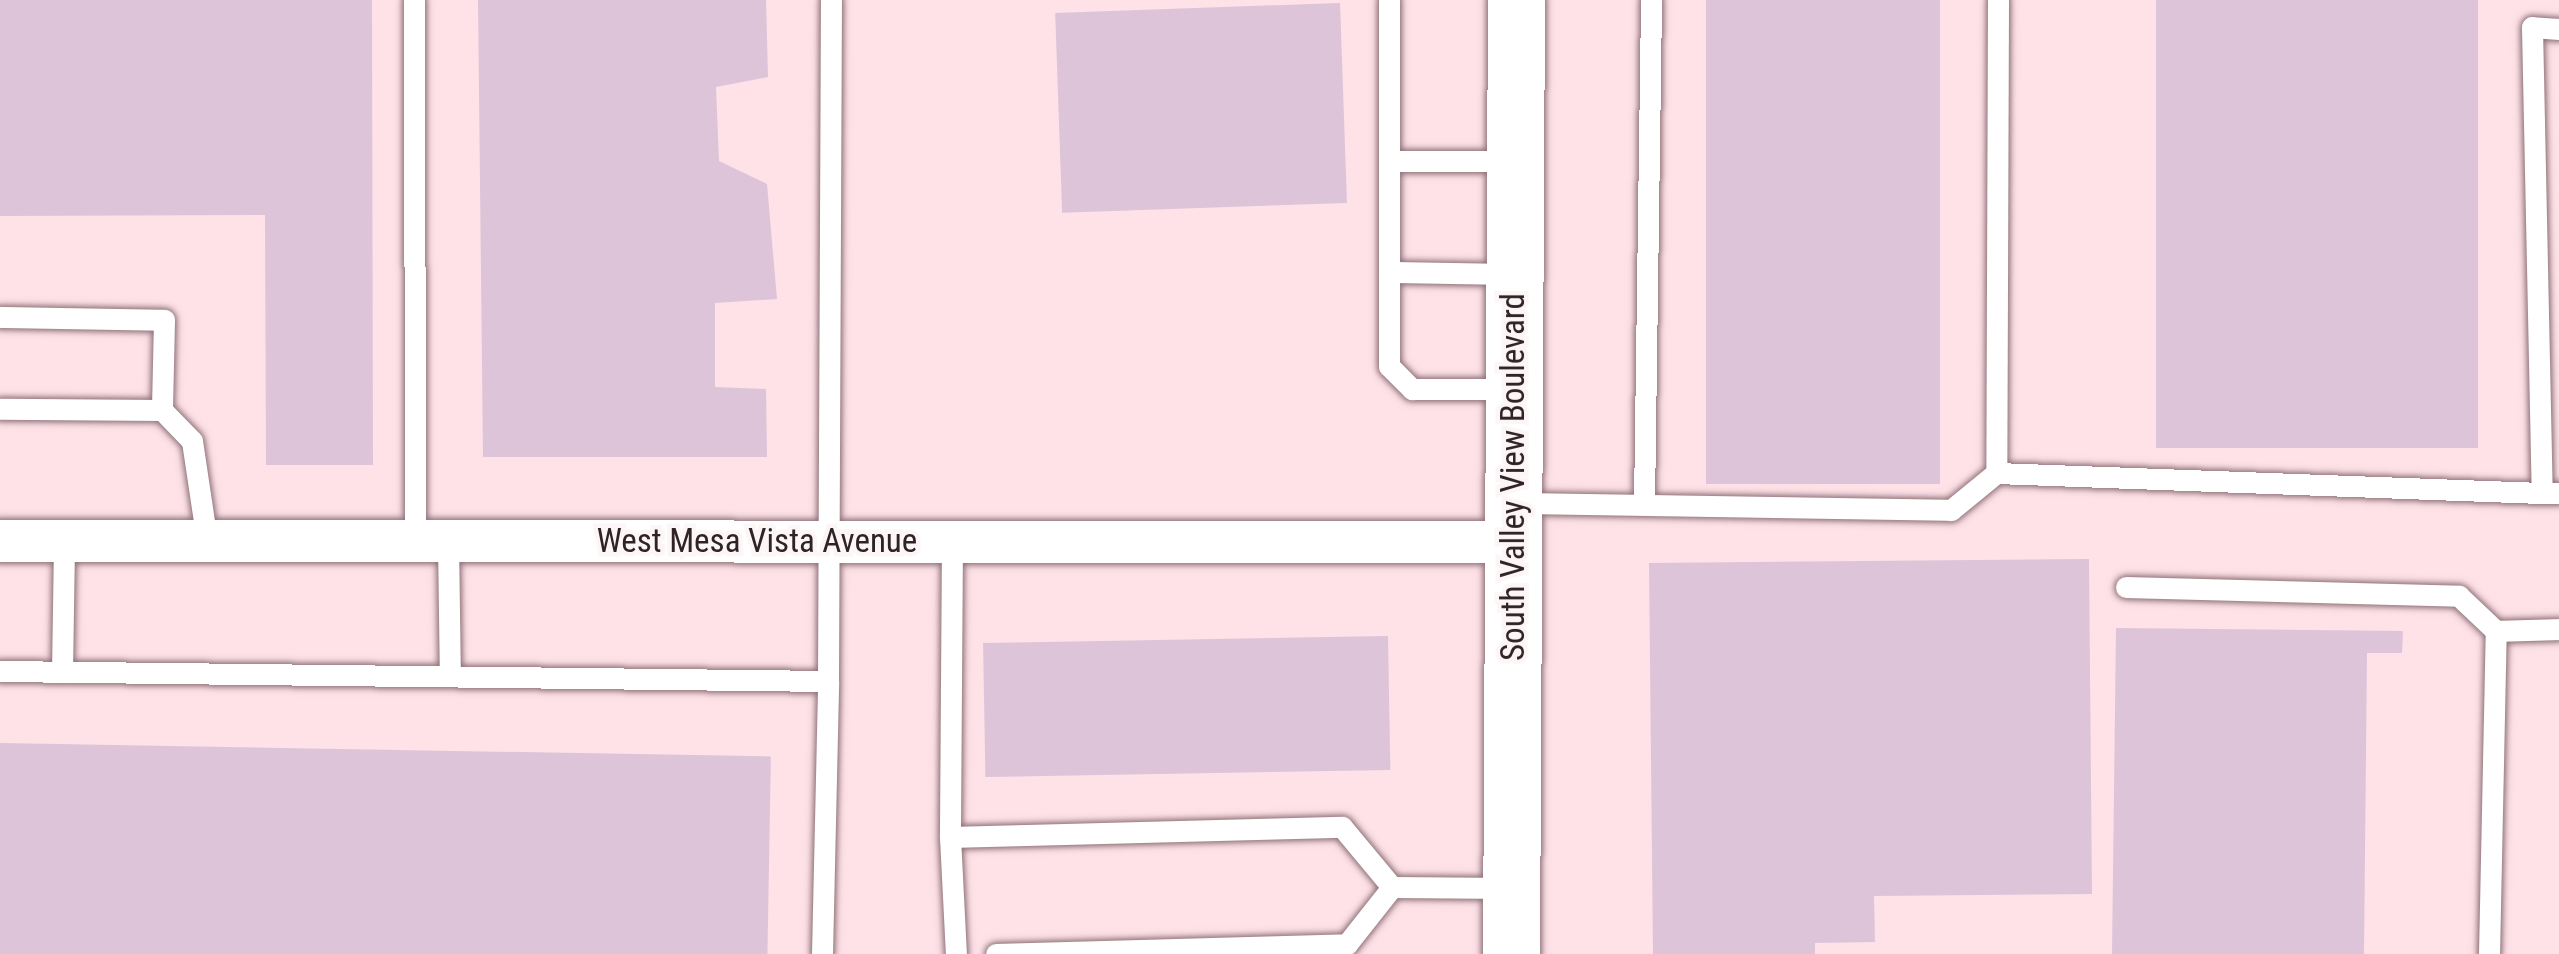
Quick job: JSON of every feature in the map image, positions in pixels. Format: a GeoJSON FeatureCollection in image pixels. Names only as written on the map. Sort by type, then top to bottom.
{"type":"FeatureCollection","features":[{"type":"Feature","properties":{"kind":"main road","name":"South Valley View Boulevard"},"geometry":{"type":"LineString","coordinates":[[1510,954],[1516,0]]}},
{"type":"Feature","properties":{"kind":"street","name":"West Mesa Vista Avenue"},"geometry":{"type":"LineString","coordinates":[[0,541],[952,541],[1513,522]]}},
{"type":"Feature","properties":{"kind":"lane"},"geometry":{"type":"LineString","coordinates":[[413,0],[432,541],[450,676]]}},
{"type":"Feature","properties":{"kind":"lane"},"geometry":{"type":"LineString","coordinates":[[822,954],[832,541],[831,0]]}},
{"type":"Feature","properties":{"kind":"lane"},"geometry":{"type":"LineString","coordinates":[[1389,0],[1389,272],[1395,381],[1514,389]]}},
{"type":"Feature","properties":{"kind":"lane"},"geometry":{"type":"LineString","coordinates":[[1644,504],[1651,0]]}},
{"type":"Feature","properties":{"kind":"lane"},"geometry":{"type":"LineString","coordinates":[[1996,473],[1998,0]]}},
{"type":"Feature","properties":{"kind":"lane"},"geometry":{"type":"LineString","coordinates":[[1513,522],[1644,504],[1952,510],[1996,473],[2551,493],[2532,27],[2559,28]]}},
{"type":"Feature","properties":{"kind":"lane"},"geometry":{"type":"LineString","coordinates":[[1389,160],[1515,161]]}},
{"type":"Feature","properties":{"kind":"lane"},"geometry":{"type":"LineString","coordinates":[[1389,272],[1515,274]]}},
{"type":"Feature","properties":{"kind":"lane"},"geometry":{"type":"LineString","coordinates":[[0,317],[164,320],[163,410],[192,441],[207,541]]}},
{"type":"Feature","properties":{"kind":"lane"},"geometry":{"type":"LineString","coordinates":[[0,409],[163,410]]}},
{"type":"Feature","properties":{"kind":"lane"},"geometry":{"type":"LineString","coordinates":[[62,672],[64,541]]}},
{"type":"Feature","properties":{"kind":"lane"},"geometry":{"type":"LineString","coordinates":[[952,541],[950,837],[956,954]]}},
{"type":"Feature","properties":{"kind":"lane"},"geometry":{"type":"LineString","coordinates":[[2126,587],[2459,596],[2496,631],[2559,629]]}},
{"type":"Feature","properties":{"kind":"lane"},"geometry":{"type":"LineString","coordinates":[[2489,954],[2496,631]]}},
{"type":"Feature","properties":{"kind":"lane"},"geometry":{"type":"LineString","coordinates":[[0,671],[829,681]]}},
{"type":"Feature","properties":{"kind":"lane"},"geometry":{"type":"LineString","coordinates":[[950,837],[1342,827],[1391,887]]}},
{"type":"Feature","properties":{"kind":"lane"},"geometry":{"type":"LineString","coordinates":[[1391,887],[1511,888]]}},
{"type":"Feature","properties":{"kind":"lane"},"geometry":{"type":"LineString","coordinates":[[996,954],[1347,944],[1391,887]]}},
{"type":"Feature","properties":{"kind":"building"},"geometry":{"type":"Polygon","coordinates":[[[0,0],[372,0],[373,465],[266,465],[265,215],[0,216],[0,0]]]}},
{"type":"Feature","properties":{"kind":"building"},"geometry":{"type":"Polygon","coordinates":[[[478,0],[766,0],[768,77],[716,87],[719,161],[767,184],[777,299],[715,303],[715,387],[766,389],[767,457],[483,457],[478,0]]]}},
{"type":"Feature","properties":{"kind":"building"},"geometry":{"type":"Polygon","coordinates":[[[1706,0],[1940,0],[1940,484],[1706,484],[1706,0]]]}},
{"type":"Feature","properties":{"kind":"building"},"geometry":{"type":"Polygon","coordinates":[[[2156,0],[2478,0],[2478,448],[2156,448],[2156,0]]]}},
{"type":"Feature","properties":{"kind":"building"},"geometry":{"type":"Polygon","coordinates":[[[1340,3],[1347,203],[1062,213],[1055,13],[1340,3]]]}},
{"type":"Feature","properties":{"kind":"building"},"geometry":{"type":"Polygon","coordinates":[[[2089,559],[2092,894],[1874,896],[1875,942],[1815,943],[1815,954],[1653,954],[1649,563],[2089,559]]]}},
{"type":"Feature","properties":{"kind":"building"},"geometry":{"type":"Polygon","coordinates":[[[2116,628],[2403,631],[2402,653],[2367,653],[2364,954],[2112,954],[2116,628]]]}},
{"type":"Feature","properties":{"kind":"building"},"geometry":{"type":"Polygon","coordinates":[[[1388,636],[1390,770],[985,777],[983,643],[1388,636]]]}},
{"type":"Feature","properties":{"kind":"building"},"geometry":{"type":"Polygon","coordinates":[[[0,743],[771,756],[767,954],[0,954],[0,743]]]}}]}
